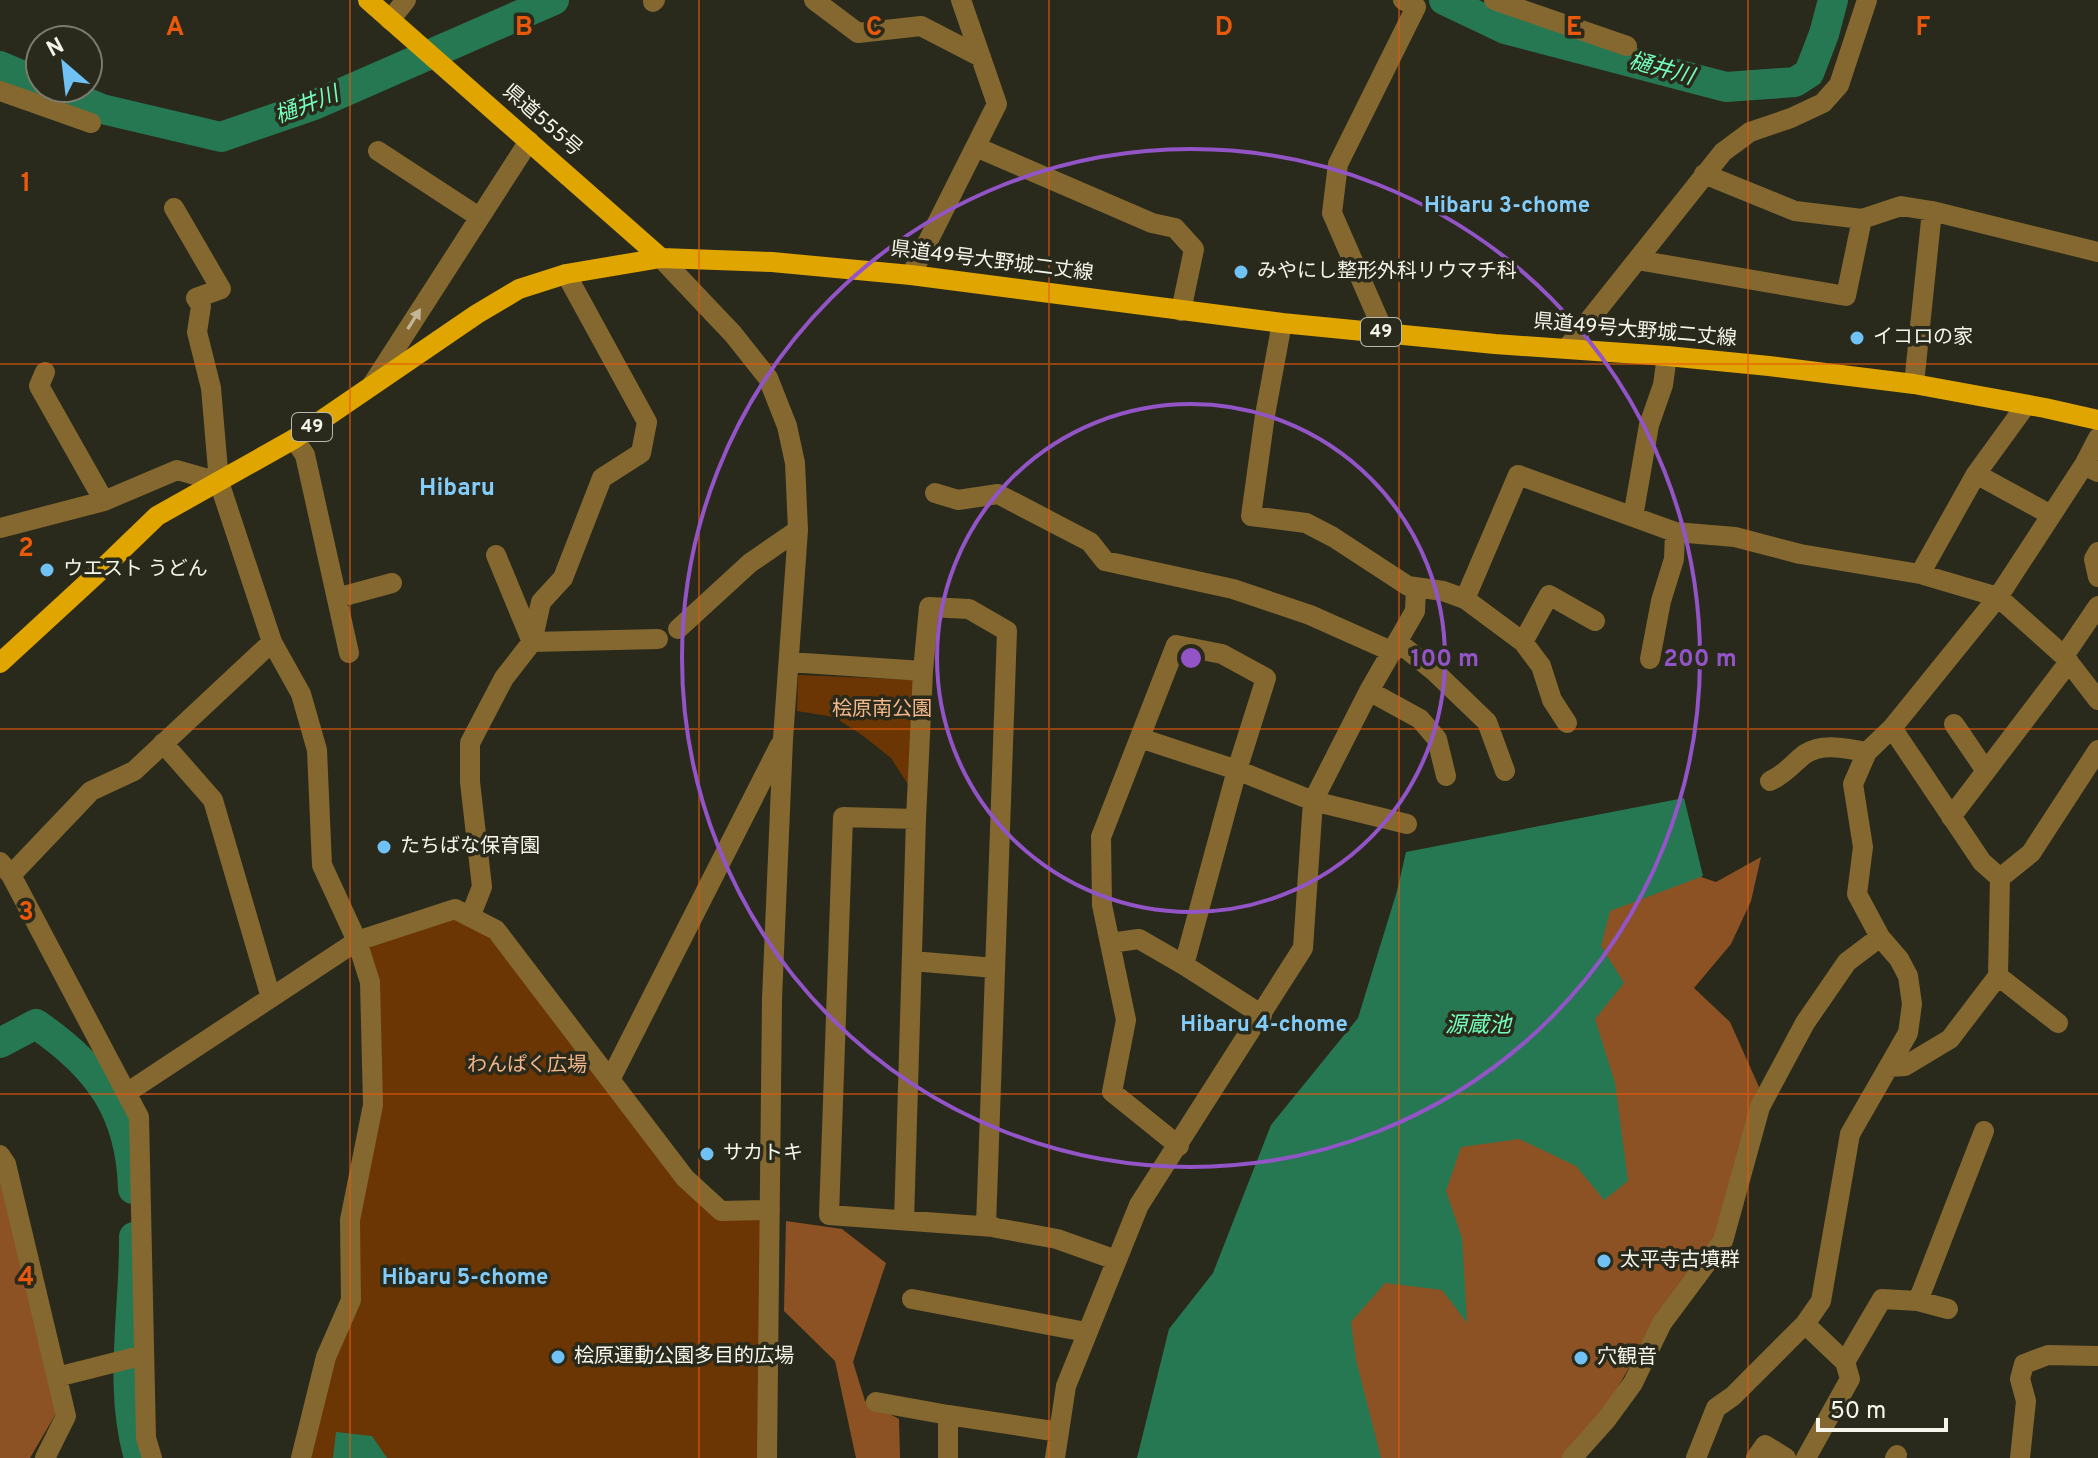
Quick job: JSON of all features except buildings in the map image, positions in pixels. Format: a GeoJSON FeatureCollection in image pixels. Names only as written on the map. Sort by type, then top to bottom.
{"type":"FeatureCollection","features":[{"type":"Feature","properties":{"kind":"main road","name":"県道555号"},"geometry":{"type":"LineString","coordinates":[[368,0],[661,258]]}},
{"type":"Feature","properties":{"kind":"main road","name":"県道49号大野城二丈線"},"geometry":{"type":"LineString","coordinates":[[0,663],[157,516],[294,439],[477,314],[519,289],[566,274],[661,258],[772,262],[911,275],[1282,323],[1495,344],[1667,356],[1914,384],[2098,420]]}},
{"type":"Feature","properties":{"kind":"street"},"geometry":{"type":"LineString","coordinates":[[390,20],[406,0]]}},
{"type":"Feature","properties":{"kind":"street"},"geometry":{"type":"LineString","coordinates":[[814,0],[858,33],[921,26],[981,57]]}},
{"type":"Feature","properties":{"kind":"street"},"geometry":{"type":"LineString","coordinates":[[911,275],[997,104],[961,0]]}},
{"type":"Feature","properties":{"kind":"street"},"geometry":{"type":"LineString","coordinates":[[1384,332],[1332,213],[1338,164],[1416,7],[1403,0]]}},
{"type":"Feature","properties":{"kind":"street"},"geometry":{"type":"LineString","coordinates":[[1494,0],[1627,46]]}},
{"type":"Feature","properties":{"kind":"street"},"geometry":{"type":"LineString","coordinates":[[1567,348],[1723,152],[1750,132],[1823,103],[1839,85],[1867,0]]}},
{"type":"Feature","properties":{"kind":"street"},"geometry":{"type":"LineString","coordinates":[[0,91],[91,123]]}},
{"type":"Feature","properties":{"kind":"street"},"geometry":{"type":"LineString","coordinates":[[372,385],[529,141]]}},
{"type":"Feature","properties":{"kind":"street"},"geometry":{"type":"LineString","coordinates":[[976,147],[1152,223],[1175,228],[1194,249],[1181,311]]}},
{"type":"Feature","properties":{"kind":"street"},"geometry":{"type":"LineString","coordinates":[[378,151],[479,217]]}},
{"type":"Feature","properties":{"kind":"street"},"geometry":{"type":"LineString","coordinates":[[1704,174],[1795,211],[1862,219],[1901,206],[2098,252]]}},
{"type":"Feature","properties":{"kind":"street"},"geometry":{"type":"LineString","coordinates":[[174,208],[221,289],[196,298],[201,306],[197,332],[211,388],[219,482],[272,642],[301,694],[317,750],[322,865],[357,941],[370,982],[373,1105],[350,1220],[351,1300],[326,1357],[301,1458]]}},
{"type":"Feature","properties":{"kind":"street"},"geometry":{"type":"LineString","coordinates":[[1914,384],[1932,211]]}},
{"type":"Feature","properties":{"kind":"street"},"geometry":{"type":"LineString","coordinates":[[1637,260],[1846,296],[1862,219]]}},
{"type":"Feature","properties":{"kind":"street"},"geometry":{"type":"LineString","coordinates":[[661,258],[733,334],[768,378],[787,426],[795,463],[798,530],[783,739],[772,999],[767,1458]]}},
{"type":"Feature","properties":{"kind":"street"},"geometry":{"type":"LineString","coordinates":[[470,917],[482,887],[470,782],[470,743],[504,678],[532,642],[541,602],[563,578],[602,478],[641,453],[647,422],[566,274]]}},
{"type":"Feature","properties":{"kind":"street"},"geometry":{"type":"LineString","coordinates":[[1282,323],[1251,516],[1306,523],[1408,586],[1443,591],[1465,599],[1523,642],[1541,666],[1552,700],[1567,723]]}},
{"type":"Feature","properties":{"kind":"street"},"geometry":{"type":"LineString","coordinates":[[1633,517],[1644,448],[1663,385],[1667,356]]}},
{"type":"Feature","properties":{"kind":"street"},"geometry":{"type":"LineString","coordinates":[[45,372],[39,386],[104,501]]}},
{"type":"Feature","properties":{"kind":"street"},"geometry":{"type":"LineString","coordinates":[[1920,574],[1976,474],[2026,405]]}},
{"type":"Feature","properties":{"kind":"street"},"geometry":{"type":"LineString","coordinates":[[1696,1458],[1716,1408],[1733,1396],[1805,1324],[1821,1301],[1850,1134],[1908,1033],[1912,1004],[1908,976],[1899,959],[1880,937],[1857,894],[1863,847],[1853,784],[1867,752],[1892,728],[1998,597],[2051,515],[2091,469],[2098,438]]}},
{"type":"Feature","properties":{"kind":"street"},"geometry":{"type":"LineString","coordinates":[[294,439],[305,455],[349,653]]}},
{"type":"Feature","properties":{"kind":"street"},"geometry":{"type":"LineString","coordinates":[[0,528],[104,501],[177,470],[219,482]]}},
{"type":"Feature","properties":{"kind":"street"},"geometry":{"type":"LineString","coordinates":[[1976,474],[2051,515]]}},
{"type":"Feature","properties":{"kind":"street"},"geometry":{"type":"LineString","coordinates":[[1465,599],[1518,475],[1675,532],[1735,537],[1800,554],[1920,574],[1998,597],[2066,659],[2098,700]]}},
{"type":"Feature","properties":{"kind":"street"},"geometry":{"type":"LineString","coordinates":[[935,493],[958,500],[998,494],[1090,542],[1105,561],[1233,589],[1396,647],[1435,672],[1487,722],[1505,771]]}},
{"type":"Feature","properties":{"kind":"street"},"geometry":{"type":"LineString","coordinates":[[678,629],[750,563],[798,530]]}},
{"type":"Feature","properties":{"kind":"street"},"geometry":{"type":"LineString","coordinates":[[1650,659],[1661,601],[1674,559],[1675,532]]}},
{"type":"Feature","properties":{"kind":"street"},"geometry":{"type":"LineString","coordinates":[[2098,552],[2094,559],[2098,577]]}},
{"type":"Feature","properties":{"kind":"street"},"geometry":{"type":"LineString","coordinates":[[496,555],[532,642]]}},
{"type":"Feature","properties":{"kind":"street"},"geometry":{"type":"LineString","coordinates":[[337,598],[392,583]]}},
{"type":"Feature","properties":{"kind":"street"},"geometry":{"type":"LineString","coordinates":[[1055,1458],[1066,1386],[1139,1205],[1303,948],[1313,801],[1369,691],[1415,611],[1416,587]]}},
{"type":"Feature","properties":{"kind":"street"},"geometry":{"type":"LineString","coordinates":[[1523,642],[1549,595],[1595,621]]}},
{"type":"Feature","properties":{"kind":"street"},"geometry":{"type":"LineString","coordinates":[[1951,817],[2066,659],[2098,606]]}},
{"type":"Feature","properties":{"kind":"street"},"geometry":{"type":"LineString","coordinates":[[904,1221],[916,819],[929,607],[969,609],[1007,631],[986,1226],[1057,1239],[1116,1260]]}},
{"type":"Feature","properties":{"kind":"street"},"geometry":{"type":"LineString","coordinates":[[532,642],[658,639]]}},
{"type":"Feature","properties":{"kind":"street"},"geometry":{"type":"LineString","coordinates":[[152,1458],[146,1438],[142,1356],[139,1117],[6,869],[91,791],[134,771],[272,642]]}},
{"type":"Feature","properties":{"kind":"street"},"geometry":{"type":"LineString","coordinates":[[1179,1146],[1112,1092],[1126,1020],[1102,905],[1101,837],[1176,645],[1222,654],[1266,678],[1237,770],[1184,965]]}},
{"type":"Feature","properties":{"kind":"street"},"geometry":{"type":"LineString","coordinates":[[789,662],[923,671]]}},
{"type":"Feature","properties":{"kind":"street"},"geometry":{"type":"LineString","coordinates":[[1369,691],[1420,719],[1437,739],[1446,776]]}},
{"type":"Feature","properties":{"kind":"street"},"geometry":{"type":"LineString","coordinates":[[1954,724],[1986,771]]}},
{"type":"Feature","properties":{"kind":"street"},"geometry":{"type":"LineString","coordinates":[[1889,1067],[1905,1066],[1950,1039],[1998,976],[2000,878],[1982,862],[1892,728]]}},
{"type":"Feature","properties":{"kind":"street"},"geometry":{"type":"LineString","coordinates":[[1140,738],[1237,770],[1313,801],[1407,824]]}},
{"type":"Feature","properties":{"kind":"street"},"geometry":{"type":"LineString","coordinates":[[610,1080],[783,739]]}},
{"type":"Feature","properties":{"kind":"street"},"geometry":{"type":"LineString","coordinates":[[163,743],[213,800],[271,998]]}},
{"type":"Feature","properties":{"kind":"street"},"geometry":{"type":"LineString","coordinates":[[1770,781],[1783,775],[1804,755],[1825,746],[1867,752]]}},
{"type":"Feature","properties":{"kind":"street"},"geometry":{"type":"LineString","coordinates":[[2000,878],[2031,853],[2098,750]]}},
{"type":"Feature","properties":{"kind":"street"},"geometry":{"type":"LineString","coordinates":[[916,819],[843,817],[829,1215],[994,1227]]}},
{"type":"Feature","properties":{"kind":"street"},"geometry":{"type":"LineString","coordinates":[[128,1092],[357,941],[455,909],[496,930],[685,1178],[721,1211],[770,1210]]}},
{"type":"Feature","properties":{"kind":"street"},"geometry":{"type":"LineString","coordinates":[[1572,1458],[1633,1383],[1662,1323],[1723,1241],[1760,1107],[1805,1023],[1847,962],[1880,937]]}},
{"type":"Feature","properties":{"kind":"street"},"geometry":{"type":"LineString","coordinates":[[1110,943],[1139,939],[1262,1015]]}},
{"type":"Feature","properties":{"kind":"street"},"geometry":{"type":"LineString","coordinates":[[912,961],[995,968]]}},
{"type":"Feature","properties":{"kind":"street"},"geometry":{"type":"LineString","coordinates":[[1998,976],[2058,1023]]}},
{"type":"Feature","properties":{"kind":"street"},"geometry":{"type":"LineString","coordinates":[[1918,1301],[1984,1131]]}},
{"type":"Feature","properties":{"kind":"street"},"geometry":{"type":"LineString","coordinates":[[0,1155],[6,1164],[66,1416],[45,1458]]}},
{"type":"Feature","properties":{"kind":"street"},"geometry":{"type":"LineString","coordinates":[[912,1299],[1086,1332]]}},
{"type":"Feature","properties":{"kind":"street"},"geometry":{"type":"LineString","coordinates":[[1845,1362],[1882,1299],[1918,1301],[1948,1309]]}},
{"type":"Feature","properties":{"kind":"street"},"geometry":{"type":"LineString","coordinates":[[1805,1324],[1845,1362],[1850,1379],[1806,1458]]}},
{"type":"Feature","properties":{"kind":"street"},"geometry":{"type":"LineString","coordinates":[[2020,1458],[2026,1401],[2020,1379],[2024,1364],[2048,1355],[2098,1356]]}},
{"type":"Feature","properties":{"kind":"street"},"geometry":{"type":"LineString","coordinates":[[57,1377],[142,1356]]}},
{"type":"Feature","properties":{"kind":"street"},"geometry":{"type":"LineString","coordinates":[[876,1402],[1059,1432]]}},
{"type":"Feature","properties":{"kind":"street"},"geometry":{"type":"LineString","coordinates":[[948,1415],[948,1458]]}},
{"type":"Feature","properties":{"kind":"street"},"geometry":{"type":"LineString","coordinates":[[1756,1458],[1765,1445],[1786,1458]]}},
{"type":"Feature","properties":{"kind":"green space","name":"桧原南公園"},"geometry":{"type":"Polygon","coordinates":[[[798,675],[917,680],[909,786],[891,758],[862,735],[834,717],[797,711],[798,675]]]}},
{"type":"Feature","properties":{"kind":"green space","name":"わんぱく広場"},"geometry":{"type":"Polygon","coordinates":[[[455,909],[496,930],[721,1211],[770,1210],[776,1458],[301,1458],[351,1300],[350,1220],[373,1105],[357,941],[455,909]]]}},
{"type":"Feature","properties":{"kind":"shaded area"},"geometry":{"type":"Polygon","coordinates":[[[1761,857],[1751,901],[1731,944],[1694,988],[1730,1022],[1759,1087],[1718,1238],[1657,1319],[1603,1413],[1563,1458],[1364,1458],[1337,1322],[1430,1185],[1456,1132],[1591,1046],[1591,947],[1603,896],[1680,870],[1716,882],[1761,857]]]}},
{"type":"Feature","properties":{"kind":"shaded area"},"geometry":{"type":"Polygon","coordinates":[[[0,1180],[58,1410],[30,1458],[0,1458],[0,1180]]]}},
{"type":"Feature","properties":{"kind":"shaded area"},"geometry":{"type":"Polygon","coordinates":[[[786,1221],[842,1229],[886,1263],[853,1362],[865,1401],[899,1419],[900,1458],[856,1458],[835,1361],[784,1311],[786,1221]]]}},
{"type":"Feature","properties":{"kind":"water","name":"源蔵池"},"geometry":{"type":"Polygon","coordinates":[[[1684,798],[1703,876],[1610,911],[1601,946],[1624,983],[1595,1019],[1615,1083],[1628,1181],[1604,1200],[1576,1166],[1519,1139],[1461,1147],[1446,1191],[1462,1238],[1467,1323],[1442,1290],[1385,1283],[1351,1322],[1356,1360],[1381,1458],[1137,1458],[1169,1329],[1213,1273],[1271,1125],[1358,1018],[1406,852],[1684,798]]]}},
{"type":"Feature","properties":{"kind":"water"},"geometry":{"type":"Polygon","coordinates":[[[336,1432],[372,1436],[387,1458],[333,1458],[336,1432]]]}},
{"type":"Feature","properties":{"kind":"waterway","name":"樋井川"},"geometry":{"type":"LineString","coordinates":[[90,104],[221,137],[314,105],[554,0]]}},
{"type":"Feature","properties":{"kind":"waterway","name":"樋井川"},"geometry":{"type":"LineString","coordinates":[[1444,0],[1505,29],[1726,87],[1795,82],[1809,73],[1833,0]]}},
{"type":"Feature","properties":{"kind":"waterway","name":"樋井川"},"geometry":{"type":"LineString","coordinates":[[0,66],[24,76]]}},
{"type":"Feature","properties":{"kind":"waterway"},"geometry":{"type":"LineString","coordinates":[[0,1043],[36,1024],[58,1040],[94,1075],[118,1114],[126,1137],[133,1189]]}},
{"type":"Feature","properties":{"kind":"waterway"},"geometry":{"type":"LineString","coordinates":[[134,1237],[128,1376],[139,1458]]}},
{"type":"Feature","properties":{"kind":"place","name":"みやにし整形外科リウマチ科"},"geometry":{"type":"Point","coordinates":[1241,272]}},
{"type":"Feature","properties":{"kind":"place","name":"イコロの家"},"geometry":{"type":"Point","coordinates":[1857,338]}},
{"type":"Feature","properties":{"kind":"place","name":"ウエスト うどん"},"geometry":{"type":"Point","coordinates":[47,570]}},
{"type":"Feature","properties":{"kind":"place","name":"たちばな保育園"},"geometry":{"type":"Point","coordinates":[384,847]}},
{"type":"Feature","properties":{"kind":"place","name":"サカトキ"},"geometry":{"type":"Point","coordinates":[707,1154]}},
{"type":"Feature","properties":{"kind":"place","name":"太平寺古墳群"},"geometry":{"type":"Point","coordinates":[1604,1261]}},
{"type":"Feature","properties":{"kind":"place","name":"桧原運動公園多目的広場"},"geometry":{"type":"Point","coordinates":[558,1357]}},
{"type":"Feature","properties":{"kind":"place","name":"穴観音"},"geometry":{"type":"Point","coordinates":[1581,1358]}},
{"type":"Feature","properties":{"kind":"district","name":"Hibaru 3-chome"},"geometry":{"type":"Point","coordinates":[1507,206]}},
{"type":"Feature","properties":{"kind":"district","name":"Hibaru"},"geometry":{"type":"Point","coordinates":[457,489]}},
{"type":"Feature","properties":{"kind":"district","name":"Hibaru 4-chome"},"geometry":{"type":"Point","coordinates":[1264,1025]}},
{"type":"Feature","properties":{"kind":"district","name":"Hibaru 5-chome"},"geometry":{"type":"Point","coordinates":[465,1278]}}]}
